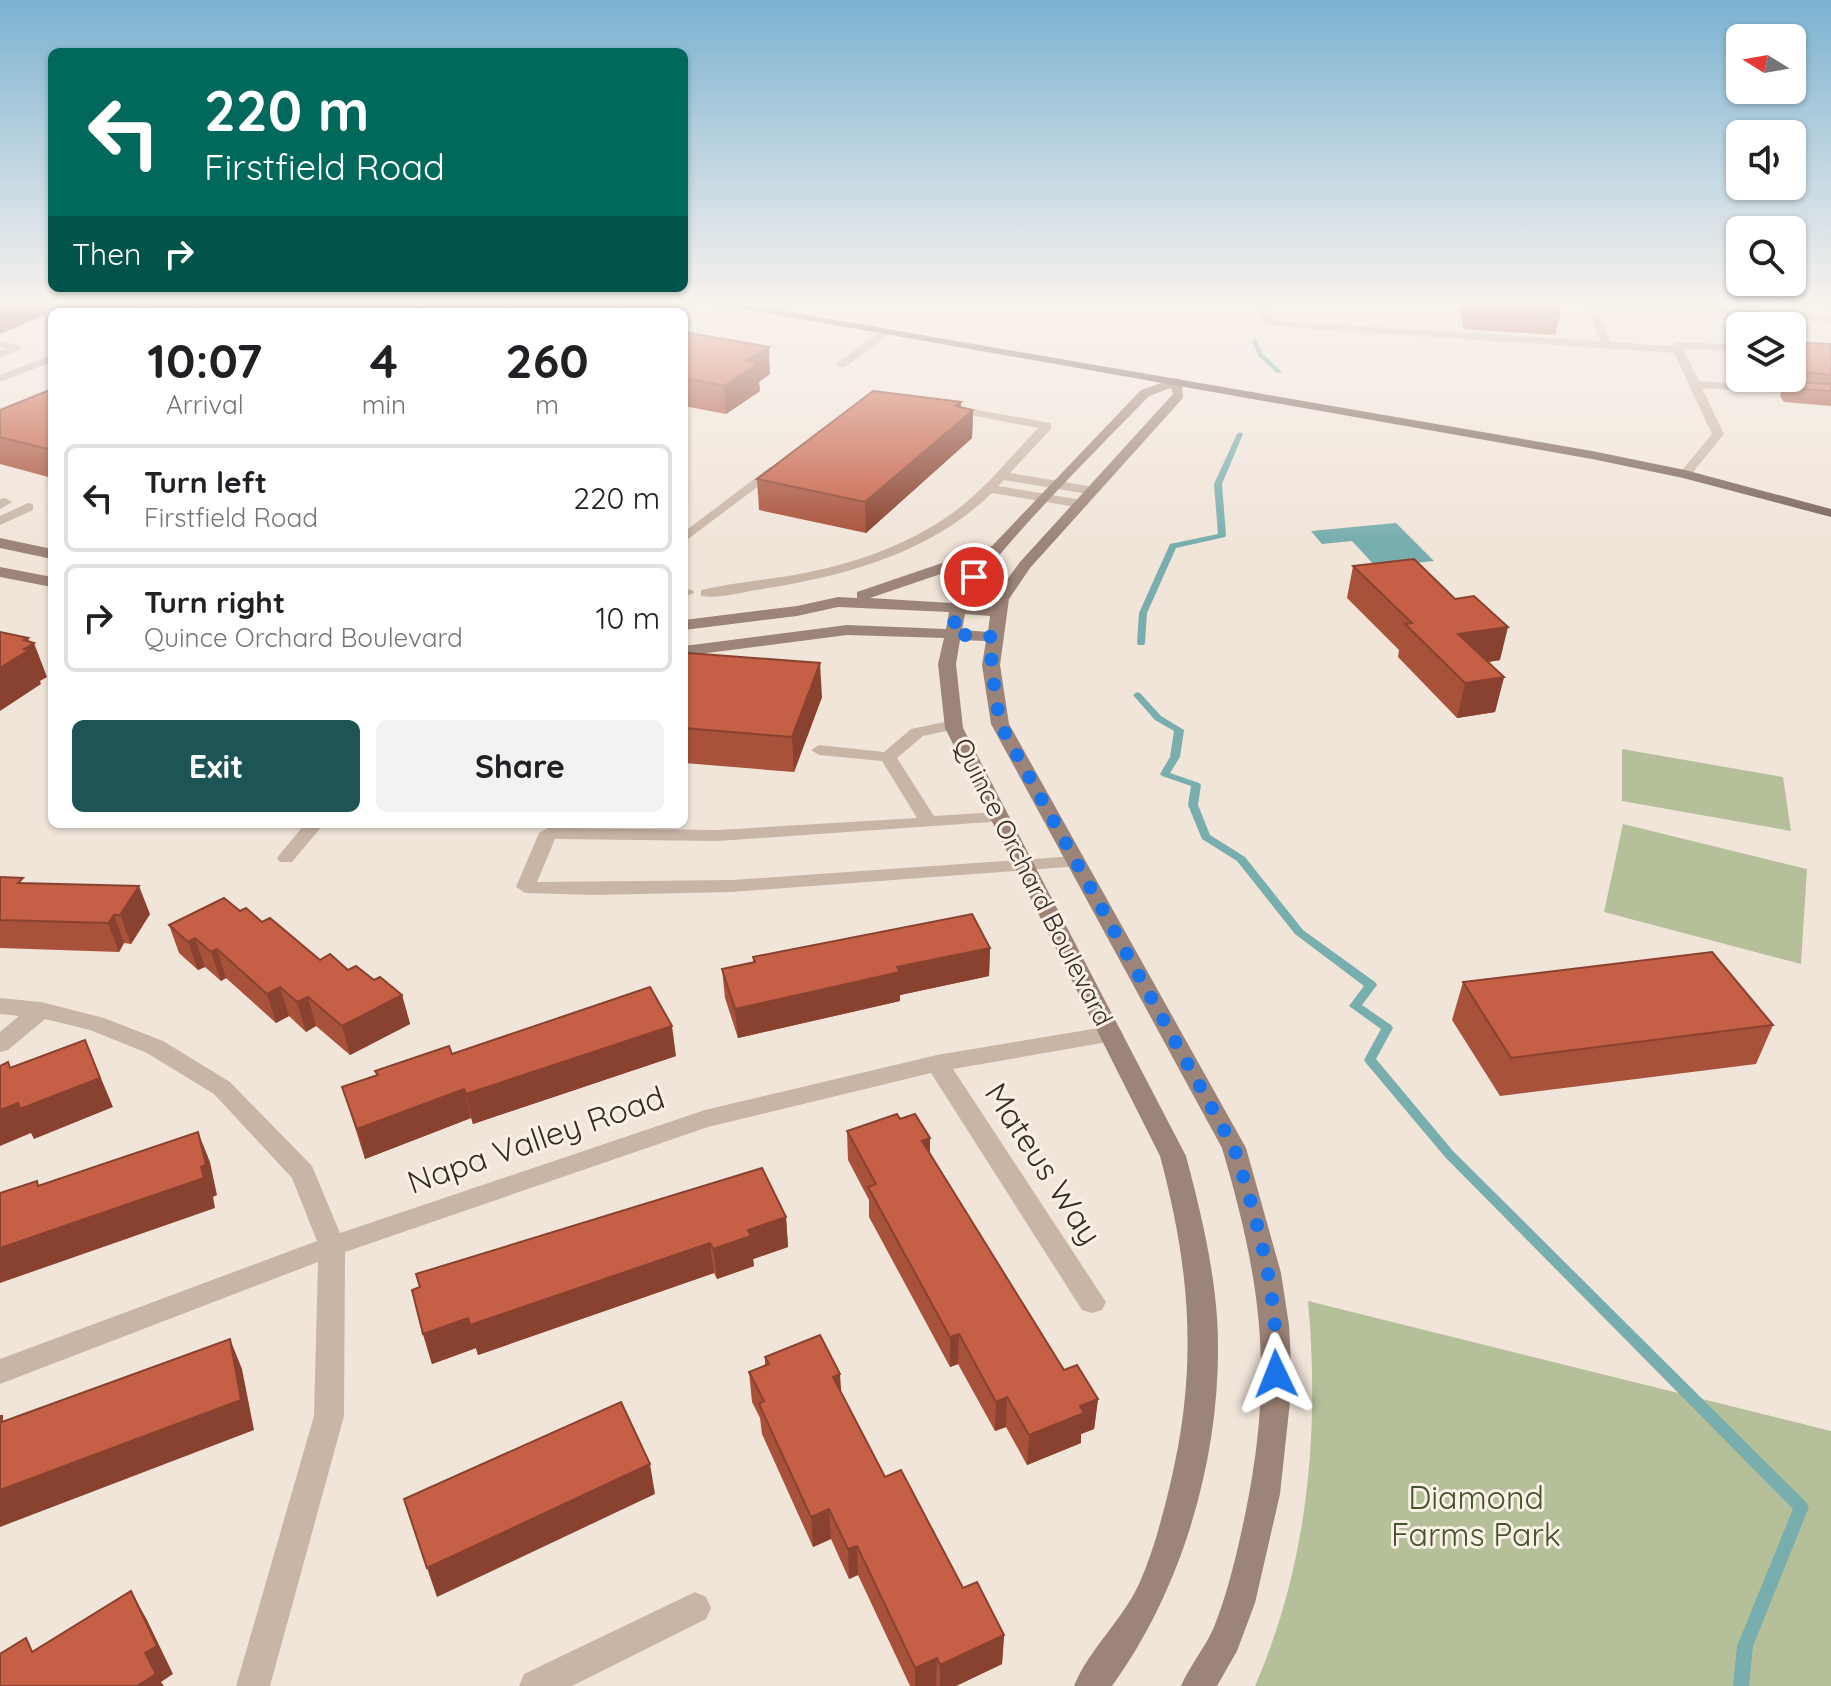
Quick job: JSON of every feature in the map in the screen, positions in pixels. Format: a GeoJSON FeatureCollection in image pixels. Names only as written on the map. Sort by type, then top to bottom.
{"type":"FeatureCollection","features":[{"type":"Feature","properties":{"kind":"main road"},"geometry":{"type":"LineString","coordinates":[[1176,382],[1685,474],[1831,513]]}},
{"type":"Feature","properties":{"kind":"street","name":"Quince Orchard Boulevard"},"geometry":{"type":"LineString","coordinates":[[1091,1686],[1143,1606],[1155,1579],[1178,1507],[1191,1448],[1200,1404],[1204,1343],[1191,1229],[1173,1156],[954,725],[947,664],[961,594],[995,550],[1145,393],[1176,382],[1179,395],[1025,565],[1001,599],[991,665],[1000,724],[1234,1148],[1255,1214],[1269,1283],[1277,1351],[1275,1421],[1256,1533],[1228,1633],[1198,1686]]}},
{"type":"Feature","properties":{"kind":"street"},"geometry":{"type":"LineString","coordinates":[[0,543],[48,553]]}},
{"type":"Feature","properties":{"kind":"street"},"geometry":{"type":"LineString","coordinates":[[688,625],[769,615],[838,602],[896,586],[995,550]]}},
{"type":"Feature","properties":{"kind":"street"},"geometry":{"type":"LineString","coordinates":[[0,572],[48,581]]}},
{"type":"Feature","properties":{"kind":"street"},"geometry":{"type":"LineString","coordinates":[[838,602],[915,604],[998,612]]}},
{"type":"Feature","properties":{"kind":"street"},"geometry":{"type":"LineString","coordinates":[[688,650],[847,630],[993,637]]}},
{"type":"Feature","properties":{"kind":"street"},"geometry":{"type":"LineString","coordinates":[[0,1006],[41,1010],[96,1024],[155,1047],[222,1088],[303,1173],[332,1246],[329,1416],[253,1686]]}},
{"type":"Feature","properties":{"kind":"street"},"geometry":{"type":"LineString","coordinates":[[0,1044],[41,1010]]}},
{"type":"Feature","properties":{"kind":"street","name":"Napa Valley Road"},"geometry":{"type":"LineString","coordinates":[[0,1372],[332,1246],[705,1119],[937,1063],[1111,1034]]}},
{"type":"Feature","properties":{"kind":"street","name":"Mateus Way"},"geometry":{"type":"LineString","coordinates":[[937,1063],[1092,1302]]}},
{"type":"Feature","properties":{"kind":"street"},"geometry":{"type":"LineString","coordinates":[[536,1686],[695,1608]]}},
{"type":"Feature","properties":{"kind":"lane"},"geometry":{"type":"LineString","coordinates":[[1685,474],[1718,434],[1695,384],[1831,393]]}},
{"type":"Feature","properties":{"kind":"lane"},"geometry":{"type":"LineString","coordinates":[[706,593],[773,585],[897,548],[947,523],[987,488],[1047,426],[931,405]]}},
{"type":"Feature","properties":{"kind":"lane"},"geometry":{"type":"LineString","coordinates":[[688,535],[785,461]]}},
{"type":"Feature","properties":{"kind":"lane"},"geometry":{"type":"LineString","coordinates":[[999,475],[1059,485],[1088,497]]}},
{"type":"Feature","properties":{"kind":"lane"},"geometry":{"type":"LineString","coordinates":[[987,488],[1047,498],[1088,497]]}},
{"type":"Feature","properties":{"kind":"lane"},"geometry":{"type":"LineString","coordinates":[[0,521],[28,507]]}},
{"type":"Feature","properties":{"kind":"lane"},"geometry":{"type":"LineString","coordinates":[[888,757],[908,735],[934,726],[954,725]]}},
{"type":"Feature","properties":{"kind":"lane"},"geometry":{"type":"LineString","coordinates":[[819,750],[888,757]]}},
{"type":"Feature","properties":{"kind":"lane"},"geometry":{"type":"LineString","coordinates":[[888,757],[929,822]]}},
{"type":"Feature","properties":{"kind":"lane"},"geometry":{"type":"LineString","coordinates":[[999,817],[817,832],[714,836],[610,838],[548,833],[525,887],[582,890],[823,882],[1075,862]]}},
{"type":"Feature","properties":{"kind":"lane"},"geometry":{"type":"LineString","coordinates":[[286,858],[312,828]]}},
{"type":"Feature","properties":{"kind":"green space"},"geometry":{"type":"Polygon","coordinates":[[[1622,749],[1783,777],[1791,831],[1622,801],[1622,749]]]}},
{"type":"Feature","properties":{"kind":"green space"},"geometry":{"type":"Polygon","coordinates":[[[1623,824],[1807,869],[1801,964],[1604,912],[1623,824]]]}},
{"type":"Feature","properties":{"kind":"green space","name":"Diamond Farms Park"},"geometry":{"type":"Polygon","coordinates":[[[1308,1301],[1831,1431],[1831,1686],[1255,1686],[1287,1593],[1306,1497],[1312,1399],[1308,1301]]]}},
{"type":"Feature","properties":{"kind":"water"},"geometry":{"type":"Polygon","coordinates":[[[1396,523],[1434,561],[1376,567],[1352,541],[1322,544],[1311,531],[1396,523]]]}},
{"type":"Feature","properties":{"kind":"building"},"geometry":{"type":"Polygon","coordinates":[[[702,382],[731,382],[724,386],[702,382]]]}},
{"type":"Feature","properties":{"kind":"building"},"geometry":{"type":"Polygon","coordinates":[[[1806,383],[1831,384],[1831,391],[1806,389],[1806,383]]]}},
{"type":"Feature","properties":{"kind":"building"},"geometry":{"type":"Polygon","coordinates":[[[48,391],[48,449],[0,437],[0,410],[48,391]]]}},
{"type":"Feature","properties":{"kind":"building"},"geometry":{"type":"Polygon","coordinates":[[[873,391],[961,402],[955,406],[973,410],[865,502],[757,479],[873,391]]]}},
{"type":"Feature","properties":{"kind":"building"},"geometry":{"type":"Polygon","coordinates":[[[1414,559],[1455,599],[1474,596],[1508,627],[1458,634],[1504,677],[1465,683],[1405,624],[1412,623],[1353,566],[1414,559]]]}},
{"type":"Feature","properties":{"kind":"building"},"geometry":{"type":"Polygon","coordinates":[[[0,632],[28,638],[24,640],[34,643],[24,649],[29,650],[0,668],[0,632]]]}},
{"type":"Feature","properties":{"kind":"building"},"geometry":{"type":"Polygon","coordinates":[[[688,653],[820,663],[792,737],[688,728],[688,653]]]}},
{"type":"Feature","properties":{"kind":"building"},"geometry":{"type":"Polygon","coordinates":[[[0,877],[23,878],[18,883],[139,886],[120,915],[114,915],[108,923],[0,920],[0,877]]]}},
{"type":"Feature","properties":{"kind":"building"},"geometry":{"type":"Polygon","coordinates":[[[224,898],[240,911],[246,908],[262,922],[270,918],[320,960],[330,954],[348,970],[356,966],[374,980],[380,977],[402,995],[342,1026],[308,997],[297,1002],[280,987],[267,994],[217,949],[211,952],[195,938],[188,942],[169,925],[224,898]]]}},
{"type":"Feature","properties":{"kind":"building"},"geometry":{"type":"Polygon","coordinates":[[[972,914],[990,948],[897,967],[900,972],[735,1009],[722,969],[755,962],[753,957],[972,914]]]}},
{"type":"Feature","properties":{"kind":"building"},"geometry":{"type":"Polygon","coordinates":[[[1712,952],[1773,1025],[1511,1058],[1463,982],[1712,952]]]}},
{"type":"Feature","properties":{"kind":"building"},"geometry":{"type":"Polygon","coordinates":[[[650,987],[672,1026],[466,1094],[464,1089],[357,1129],[342,1087],[378,1075],[375,1071],[449,1046],[452,1054],[650,987]]]}},
{"type":"Feature","properties":{"kind":"building"},"geometry":{"type":"Polygon","coordinates":[[[85,1040],[100,1078],[20,1109],[18,1103],[0,1110],[0,1066],[8,1062],[10,1068],[85,1040]]]}},
{"type":"Feature","properties":{"kind":"building"},"geometry":{"type":"Polygon","coordinates":[[[897,1114],[900,1119],[915,1114],[930,1138],[922,1141],[1064,1370],[1077,1365],[1098,1399],[1080,1406],[1084,1413],[1029,1435],[1007,1397],[996,1402],[959,1334],[950,1337],[868,1187],[876,1184],[847,1131],[897,1114]]]}},
{"type":"Feature","properties":{"kind":"building"},"geometry":{"type":"Polygon","coordinates":[[[198,1132],[206,1165],[201,1167],[204,1178],[0,1248],[0,1193],[37,1181],[38,1186],[198,1132]]]}},
{"type":"Feature","properties":{"kind":"building"},"geometry":{"type":"Polygon","coordinates":[[[762,1168],[786,1217],[748,1230],[751,1236],[713,1249],[710,1243],[470,1325],[468,1318],[423,1334],[412,1290],[420,1287],[416,1274],[762,1168]]]}},
{"type":"Feature","properties":{"kind":"building"},"geometry":{"type":"Polygon","coordinates":[[[820,1335],[840,1374],[833,1377],[885,1477],[901,1470],[963,1588],[977,1582],[1004,1635],[940,1665],[937,1658],[915,1668],[857,1546],[848,1549],[829,1509],[811,1517],[759,1404],[764,1401],[749,1372],[769,1364],[765,1357],[820,1335]]]}},
{"type":"Feature","properties":{"kind":"building"},"geometry":{"type":"Polygon","coordinates":[[[230,1339],[241,1400],[0,1490],[0,1416],[2,1422],[230,1339]]]}},
{"type":"Feature","properties":{"kind":"building"},"geometry":{"type":"Polygon","coordinates":[[[621,1402],[650,1464],[427,1568],[404,1499],[621,1402]]]}},
{"type":"Feature","properties":{"kind":"building"},"geometry":{"type":"Polygon","coordinates":[[[131,1591],[157,1646],[145,1653],[156,1674],[137,1686],[0,1686],[0,1654],[26,1638],[32,1652],[131,1591]]]}},
{"type":"Feature","properties":{"kind":"waterway"},"geometry":{"type":"LineString","coordinates":[[1141,643],[1143,613],[1173,546],[1222,535],[1218,484],[1240,434]]}},
{"type":"Feature","properties":{"kind":"waterway"},"geometry":{"type":"LineString","coordinates":[[1137,695],[1158,718],[1179,730],[1175,757],[1165,774],[1196,785],[1193,805],[1206,837],[1241,859],[1299,932],[1371,985],[1355,1006],[1387,1028],[1370,1060],[1449,1154],[1801,1507],[1745,1646],[1741,1686]]}},
{"type":"Feature","properties":{"kind":"route"},"geometry":{"type":"LineString","coordinates":[[974,577],[961,594],[952,634],[993,637],[993,691],[1006,737],[1234,1148],[1255,1214],[1269,1283],[1277,1351],[1276,1374]]}}]}
